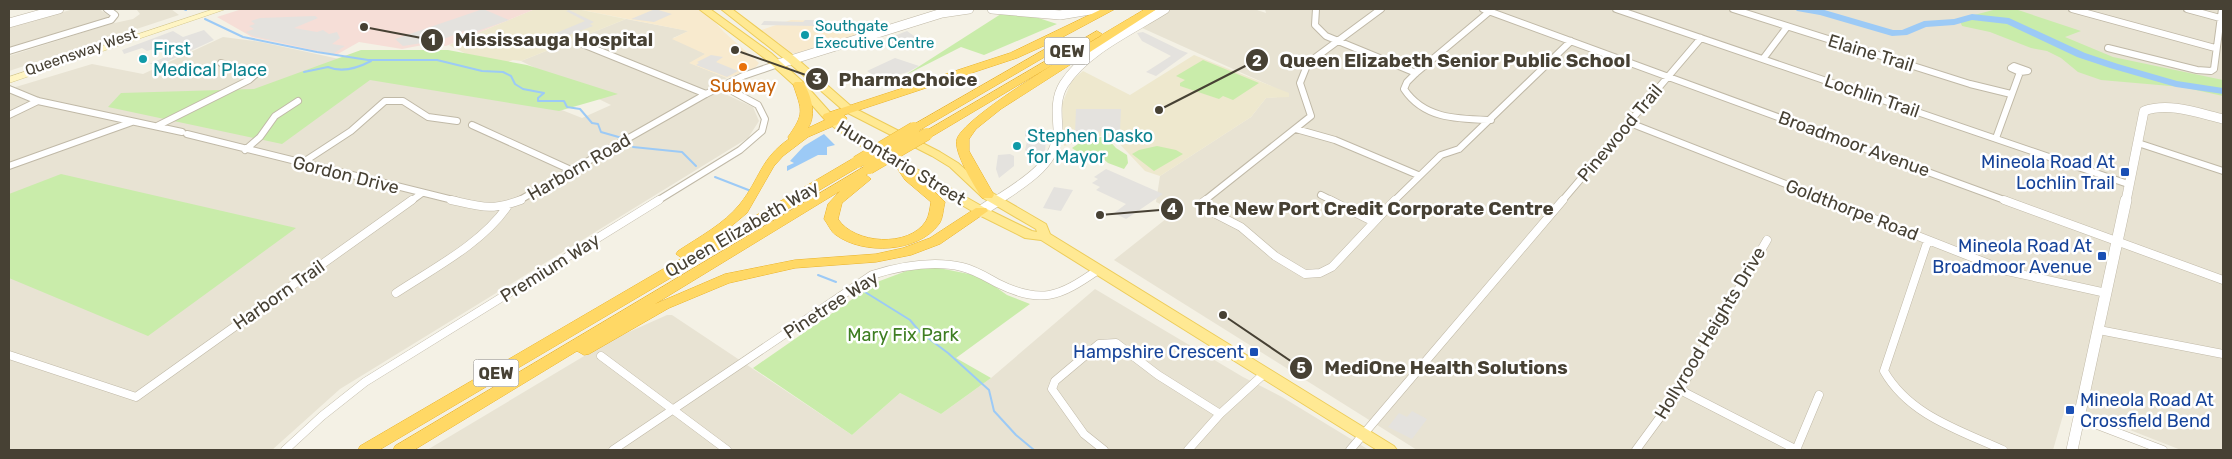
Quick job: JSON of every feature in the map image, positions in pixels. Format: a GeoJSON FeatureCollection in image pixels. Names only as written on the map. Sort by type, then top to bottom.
{"type":"FeatureCollection","features":[{"type":"Feature","properties":{"kind":"highway"},"geometry":{"type":"LineString","coordinates":[[783,150],[830,119],[1001,61],[1110,9]]}},
{"type":"Feature","properties":{"kind":"highway","name":"Queen Elizabeth Way"},"geometry":{"type":"LineString","coordinates":[[401,450],[867,167],[914,128],[1118,9]]}},
{"type":"Feature","properties":{"kind":"highway","name":"QEW"},"geometry":{"type":"LineString","coordinates":[[867,167],[927,134],[1139,9]]}},
{"type":"Feature","properties":{"kind":"highway"},"geometry":{"type":"LineString","coordinates":[[992,198],[970,168],[963,151],[963,139],[972,126],[997,106],[1152,9]]}},
{"type":"Feature","properties":{"kind":"highway"},"geometry":{"type":"LineString","coordinates":[[627,297],[655,273],[721,229],[742,209],[772,160],[806,123],[808,117],[799,84]]}},
{"type":"Feature","properties":{"kind":"highway"},"geometry":{"type":"LineString","coordinates":[[867,167],[835,204],[831,214],[834,227],[842,235],[872,244],[893,243],[912,238],[922,232],[936,219],[938,202],[933,195],[907,175],[903,168]]}},
{"type":"Feature","properties":{"kind":"highway","name":"Queen Elizabeth Way"},"geometry":{"type":"LineString","coordinates":[[366,450],[627,297],[867,167]]}},
{"type":"Feature","properties":{"kind":"highway"},"geometry":{"type":"LineString","coordinates":[[498,392],[554,367],[664,305],[726,279],[795,264],[876,258],[906,252],[936,241],[981,211]]}},
{"type":"Feature","properties":{"kind":"main road","name":"Queensway West"},"geometry":{"type":"LineString","coordinates":[[9,76],[209,9]]}},
{"type":"Feature","properties":{"kind":"main road","name":"Queensway West"},"geometry":{"type":"LineString","coordinates":[[9,80],[222,9]]}},
{"type":"Feature","properties":{"kind":"main road","name":"Hurontario Street"},"geometry":{"type":"LineString","coordinates":[[704,9],[739,32],[778,64],[799,84],[830,119],[903,168],[981,211],[1030,235],[1044,236],[1389,450]]}},
{"type":"Feature","properties":{"kind":"main road","name":"Hurontario Street"},"geometry":{"type":"LineString","coordinates":[[726,9],[791,59],[851,111],[954,165],[992,198],[1042,227],[1044,236]]}},
{"type":"Feature","properties":{"kind":"street"},"geometry":{"type":"LineString","coordinates":[[9,22],[59,9]]}},
{"type":"Feature","properties":{"kind":"street"},"geometry":{"type":"LineString","coordinates":[[9,51],[111,20],[115,15],[107,9]]}},
{"type":"Feature","properties":{"kind":"street"},"geometry":{"type":"LineString","coordinates":[[778,64],[938,11],[969,9]]}},
{"type":"Feature","properties":{"kind":"street"},"geometry":{"type":"LineString","coordinates":[[992,9],[1060,15],[1096,9]]}},
{"type":"Feature","properties":{"kind":"street"},"geometry":{"type":"LineString","coordinates":[[981,211],[992,198],[1043,166],[1054,152],[1057,143],[1056,104],[1064,84],[1077,68],[1165,9]]}},
{"type":"Feature","properties":{"kind":"street"},"geometry":{"type":"LineString","coordinates":[[1316,9],[1312,22],[1315,29],[1336,41],[1416,73]]}},
{"type":"Feature","properties":{"kind":"street"},"geometry":{"type":"LineString","coordinates":[[1381,9],[1308,63],[1302,72],[1298,84],[1311,116],[1202,203],[1204,208],[1241,227],[1275,256],[1305,274],[1320,273],[1332,267],[1418,175],[1441,155],[1458,149],[1491,120],[1571,41]]}},
{"type":"Feature","properties":{"kind":"street","name":"Lochlin Trail"},"geometry":{"type":"LineString","coordinates":[[1616,9],[2128,184]]}},
{"type":"Feature","properties":{"kind":"street","name":"Elaine Trail"},"geometry":{"type":"LineString","coordinates":[[1733,9],[2011,94]]}},
{"type":"Feature","properties":{"kind":"street"},"geometry":{"type":"LineString","coordinates":[[2072,9],[2215,48]]}},
{"type":"Feature","properties":{"kind":"street"},"geometry":{"type":"LineString","coordinates":[[2187,9],[2220,18]]}},
{"type":"Feature","properties":{"kind":"street"},"geometry":{"type":"LineString","coordinates":[[2108,48],[2206,71],[2214,69],[2215,48],[2221,34],[2220,18],[2222,9]]}},
{"type":"Feature","properties":{"kind":"street"},"geometry":{"type":"LineString","coordinates":[[1487,10],[1416,73],[1407,82],[1404,90],[1414,103],[1426,111],[1457,118],[1491,120]]}},
{"type":"Feature","properties":{"kind":"street","name":"Broadmoor Avenue"},"geometry":{"type":"LineString","coordinates":[[1487,10],[2223,280]]}},
{"type":"Feature","properties":{"kind":"street"},"geometry":{"type":"LineString","coordinates":[[1764,60],[1787,27]]}},
{"type":"Feature","properties":{"kind":"street","name":"Pinewood Trail"},"geometry":{"type":"LineString","coordinates":[[1350,450],[1701,38]]}},
{"type":"Feature","properties":{"kind":"street"},"geometry":{"type":"LineString","coordinates":[[580,43],[706,94]]}},
{"type":"Feature","properties":{"kind":"street"},"geometry":{"type":"LineString","coordinates":[[158,126],[249,80],[257,73],[221,63]]}},
{"type":"Feature","properties":{"kind":"street","name":"Harborn Road"},"geometry":{"type":"LineString","coordinates":[[396,293],[483,232],[504,214],[507,207],[706,94],[778,64]]}},
{"type":"Feature","properties":{"kind":"street"},"geometry":{"type":"LineString","coordinates":[[1996,138],[2020,72]]}},
{"type":"Feature","properties":{"kind":"street","name":"Premium Way"},"geometry":{"type":"LineString","coordinates":[[285,450],[334,406],[365,382],[740,150],[756,138],[764,126],[765,115],[762,110],[758,105],[723,86]]}},
{"type":"Feature","properties":{"kind":"street","name":"Gordon Drive"},"geometry":{"type":"LineString","coordinates":[[9,90],[38,101],[158,126],[245,150],[477,206],[507,207]]}},
{"type":"Feature","properties":{"kind":"street"},"geometry":{"type":"LineString","coordinates":[[9,115],[38,101]]}},
{"type":"Feature","properties":{"kind":"street"},"geometry":{"type":"LineString","coordinates":[[302,164],[351,131],[385,101],[403,101],[428,117],[457,121]]}},
{"type":"Feature","properties":{"kind":"street"},"geometry":{"type":"LineString","coordinates":[[245,150],[260,137],[275,116],[298,102]]}},
{"type":"Feature","properties":{"kind":"street"},"geometry":{"type":"LineString","coordinates":[[2072,450],[2118,241],[2144,111],[2150,108],[2164,108],[2223,119]]}},
{"type":"Feature","properties":{"kind":"street"},"geometry":{"type":"LineString","coordinates":[[9,166],[133,121]]}},
{"type":"Feature","properties":{"kind":"street","name":"Goldthorpe Road"},"geometry":{"type":"LineString","coordinates":[[1630,123],[2007,271],[2106,293]]}},
{"type":"Feature","properties":{"kind":"street"},"geometry":{"type":"LineString","coordinates":[[472,125],[573,171]]}},
{"type":"Feature","properties":{"kind":"street"},"geometry":{"type":"LineString","coordinates":[[1296,129],[1335,140],[1418,175]]}},
{"type":"Feature","properties":{"kind":"street"},"geometry":{"type":"LineString","coordinates":[[2138,143],[2223,171]]}},
{"type":"Feature","properties":{"kind":"street","name":"Harborn Trail"},"geometry":{"type":"LineString","coordinates":[[9,355],[136,397],[422,193]]}},
{"type":"Feature","properties":{"kind":"street"},"geometry":{"type":"LineString","coordinates":[[1321,195],[1374,222]]}},
{"type":"Feature","properties":{"kind":"street","name":"Hollyrood Heights Drive"},"geometry":{"type":"LineString","coordinates":[[1636,450],[1680,390],[1767,240]]}},
{"type":"Feature","properties":{"kind":"street"},"geometry":{"type":"LineString","coordinates":[[1928,240],[1884,371],[1888,384],[1902,398],[1930,416],[2003,450]]}},
{"type":"Feature","properties":{"kind":"street","name":"Pinetree Way"},"geometry":{"type":"LineString","coordinates":[[612,450],[673,411],[857,284],[891,269],[927,263],[964,267],[1021,295],[1037,298],[1064,293],[1098,270]]}},
{"type":"Feature","properties":{"kind":"street"},"geometry":{"type":"LineString","coordinates":[[2099,330],[2223,354]]}},
{"type":"Feature","properties":{"kind":"street"},"geometry":{"type":"LineString","coordinates":[[1104,450],[1084,434],[1052,389],[1055,381],[1099,344],[1116,343],[1158,375],[1220,414]]}},
{"type":"Feature","properties":{"kind":"street"},"geometry":{"type":"LineString","coordinates":[[601,356],[727,450]]}},
{"type":"Feature","properties":{"kind":"street"},"geometry":{"type":"LineString","coordinates":[[1188,450],[1220,414],[1265,373]]}},
{"type":"Feature","properties":{"kind":"street"},"geometry":{"type":"LineString","coordinates":[[1680,390],[1796,450],[1819,395]]}},
{"type":"Feature","properties":{"kind":"street"},"geometry":{"type":"LineString","coordinates":[[2079,418],[2163,450]]}},
{"type":"Feature","properties":{"kind":"shaded area"},"geometry":{"type":"Polygon","coordinates":[[[74,9],[99,9],[111,17],[9,49],[9,27],[74,9]]]}},
{"type":"Feature","properties":{"kind":"shaded area"},"geometry":{"type":"Polygon","coordinates":[[[126,9],[171,9],[179,15],[9,71],[9,56],[110,24],[133,19],[140,14],[137,10],[126,9]]]}},
{"type":"Feature","properties":{"kind":"shaded area"},"geometry":{"type":"Polygon","coordinates":[[[242,9],[535,9],[446,46],[428,44],[402,49],[359,42],[336,55],[252,37],[217,17],[242,9]]]}},
{"type":"Feature","properties":{"kind":"shaded area"},"geometry":{"type":"Polygon","coordinates":[[[483,9],[509,20],[469,34],[464,31],[441,40],[403,46],[395,39],[483,9]]]}},
{"type":"Feature","properties":{"kind":"shaded area"},"geometry":{"type":"Polygon","coordinates":[[[535,9],[577,9],[626,19],[521,61],[513,60],[493,68],[449,45],[535,9]]]}},
{"type":"Feature","properties":{"kind":"shaded area"},"geometry":{"type":"Polygon","coordinates":[[[577,9],[698,9],[712,19],[759,63],[756,67],[727,78],[689,63],[705,54],[672,39],[688,31],[577,9]]]}},
{"type":"Feature","properties":{"kind":"shaded area"},"geometry":{"type":"Polygon","coordinates":[[[655,9],[672,14],[654,22],[631,19],[655,9]]]}},
{"type":"Feature","properties":{"kind":"shaded area"},"geometry":{"type":"Polygon","coordinates":[[[1171,9],[1254,9],[1266,13],[1265,9],[2223,9],[2223,450],[2181,450],[2066,405],[2053,450],[1417,450],[1114,260],[1176,211],[1156,202],[1160,176],[1251,117],[1266,98],[1288,96],[1271,86],[1142,28],[1171,9]]]}},
{"type":"Feature","properties":{"kind":"shaded area"},"geometry":{"type":"Polygon","coordinates":[[[569,10],[594,22],[590,24],[593,26],[559,39],[551,35],[585,21],[566,11],[569,10]]]}},
{"type":"Feature","properties":{"kind":"shaded area"},"geometry":{"type":"Polygon","coordinates":[[[315,16],[318,18],[294,28],[317,32],[323,30],[329,34],[337,32],[340,38],[332,44],[345,46],[333,54],[253,36],[246,32],[254,29],[249,26],[255,24],[251,21],[260,18],[315,16]]]}},
{"type":"Feature","properties":{"kind":"shaded area"},"geometry":{"type":"Polygon","coordinates":[[[626,19],[689,31],[673,38],[706,54],[690,63],[727,78],[709,89],[753,107],[759,121],[748,138],[340,389],[272,450],[9,450],[9,89],[92,64],[143,74],[223,37],[261,42],[344,60],[514,91],[582,118],[611,105],[521,61],[626,19]]]}},
{"type":"Feature","properties":{"kind":"shaded area"},"geometry":{"type":"Polygon","coordinates":[[[791,20],[832,21],[857,35],[797,53],[789,53],[761,30],[791,20]]]}},
{"type":"Feature","properties":{"kind":"shaded area"},"geometry":{"type":"Polygon","coordinates":[[[805,20],[817,20],[814,26],[761,25],[764,21],[803,22],[805,20]]]}},
{"type":"Feature","properties":{"kind":"shaded area"},"geometry":{"type":"Polygon","coordinates":[[[204,30],[214,40],[162,64],[149,64],[177,52],[168,55],[160,47],[147,51],[142,48],[124,54],[122,50],[173,31],[183,37],[204,30]]]}},
{"type":"Feature","properties":{"kind":"shaded area"},"geometry":{"type":"Polygon","coordinates":[[[907,31],[921,41],[901,48],[886,39],[907,31]]]}},
{"type":"Feature","properties":{"kind":"shaded area"},"geometry":{"type":"Polygon","coordinates":[[[1143,32],[1188,53],[1156,76],[1146,72],[1171,56],[1142,41],[1137,33],[1143,32]]]}},
{"type":"Feature","properties":{"kind":"shaded area"},"geometry":{"type":"Polygon","coordinates":[[[711,55],[723,57],[716,62],[738,71],[727,77],[696,65],[699,63],[697,62],[711,55]]]}},
{"type":"Feature","properties":{"kind":"shaded area"},"geometry":{"type":"Polygon","coordinates":[[[1194,55],[1289,93],[1289,97],[1266,98],[1251,117],[1160,176],[1145,171],[1115,139],[1104,135],[1064,146],[1062,104],[1072,80],[1083,71],[1130,95],[1194,55]]]}},
{"type":"Feature","properties":{"kind":"shaded area"},"geometry":{"type":"Polygon","coordinates":[[[895,58],[919,66],[908,72],[887,78],[874,76],[867,71],[895,58]]]}},
{"type":"Feature","properties":{"kind":"shaded area"},"geometry":{"type":"Polygon","coordinates":[[[1076,109],[1121,109],[1120,131],[1075,132],[1076,109]]]}},
{"type":"Feature","properties":{"kind":"shaded area"},"geometry":{"type":"Polygon","coordinates":[[[1025,131],[1032,131],[1032,137],[1046,137],[1045,152],[1038,155],[1025,150],[1028,137],[1025,136],[1025,131]]]}},
{"type":"Feature","properties":{"kind":"shaded area"},"geometry":{"type":"Polygon","coordinates":[[[1010,154],[1014,156],[1014,166],[999,178],[996,169],[998,155],[1010,154]]]}},
{"type":"Feature","properties":{"kind":"shaded area"},"geometry":{"type":"Polygon","coordinates":[[[1106,169],[1163,194],[1126,219],[1114,213],[1126,204],[1096,190],[1100,187],[1092,183],[1098,179],[1094,177],[1106,169]]]}},
{"type":"Feature","properties":{"kind":"shaded area"},"geometry":{"type":"Polygon","coordinates":[[[1054,187],[1073,190],[1061,211],[1043,208],[1054,187]]]}},
{"type":"Feature","properties":{"kind":"shaded area"},"geometry":{"type":"Polygon","coordinates":[[[1095,289],[1243,377],[1282,397],[1369,450],[427,450],[611,340],[667,315],[672,315],[852,435],[900,393],[941,414],[991,378],[1095,289]]]}},
{"type":"Feature","properties":{"kind":"shaded area"},"geometry":{"type":"Polygon","coordinates":[[[1412,411],[1427,419],[1412,439],[1388,427],[1399,413],[1407,417],[1412,411]]]}},
{"type":"Feature","properties":{"kind":"green space"},"geometry":{"type":"Polygon","coordinates":[[[1997,9],[2015,9],[2081,31],[2065,37],[2113,57],[2223,80],[2223,96],[2182,87],[2101,80],[2078,72],[2061,58],[2047,51],[2031,48],[1990,32],[1962,26],[1959,19],[1997,9]]]}},
{"type":"Feature","properties":{"kind":"green space"},"geometry":{"type":"Polygon","coordinates":[[[1004,12],[1026,14],[1057,24],[984,55],[961,47],[904,76],[1004,12]]]}},
{"type":"Feature","properties":{"kind":"green space"},"geometry":{"type":"Polygon","coordinates":[[[361,50],[448,50],[527,65],[618,94],[559,111],[370,80],[282,144],[108,107],[121,93],[254,89],[361,50]]]}},
{"type":"Feature","properties":{"kind":"green space"},"geometry":{"type":"Polygon","coordinates":[[[1203,60],[1259,83],[1233,100],[1223,96],[1219,99],[1180,86],[1180,83],[1185,80],[1176,76],[1203,60]]]}},
{"type":"Feature","properties":{"kind":"green space"},"geometry":{"type":"Polygon","coordinates":[[[1105,136],[1116,148],[1127,155],[1128,163],[1124,169],[1108,163],[1100,156],[1085,157],[1072,148],[1081,142],[1105,136]]]}},
{"type":"Feature","properties":{"kind":"green space"},"geometry":{"type":"Polygon","coordinates":[[[1157,146],[1176,150],[1183,154],[1154,171],[1132,154],[1139,150],[1157,146]]]}},
{"type":"Feature","properties":{"kind":"green space"},"geometry":{"type":"Polygon","coordinates":[[[61,174],[296,228],[148,336],[9,278],[9,194],[61,174]]]}},
{"type":"Feature","properties":{"kind":"green space","name":"Mary Fix Park"},"geometry":{"type":"Polygon","coordinates":[[[934,267],[974,275],[1007,295],[1030,304],[956,358],[991,378],[941,414],[900,393],[852,435],[753,368],[877,282],[909,270],[934,267]]]}},
{"type":"Feature","properties":{"kind":"water"},"geometry":{"type":"Polygon","coordinates":[[[824,134],[835,145],[827,147],[827,155],[818,155],[787,171],[787,166],[794,163],[790,161],[804,146],[824,134]]]}},
{"type":"Feature","properties":{"kind":"waterway"},"geometry":{"type":"LineString","coordinates":[[1800,9],[1821,12],[1892,33],[1904,33],[1924,24],[1954,22],[1972,17],[2009,21],[2081,55],[2114,66],[2176,84],[2223,91]]}},
{"type":"Feature","properties":{"kind":"waterway"},"geometry":{"type":"LineString","coordinates":[[205,19],[243,37],[317,52],[368,60],[437,60],[482,71],[503,72],[511,76],[515,84],[523,89],[544,93],[538,98],[538,101],[564,101],[567,107],[580,109],[592,123],[598,124],[601,132],[622,138]]}},
{"type":"Feature","properties":{"kind":"waterway"},"geometry":{"type":"LineString","coordinates":[[304,72],[328,67],[348,69],[371,61]]}},
{"type":"Feature","properties":{"kind":"waterway"},"geometry":{"type":"LineString","coordinates":[[633,147],[682,152],[696,166]]}},
{"type":"Feature","properties":{"kind":"waterway"},"geometry":{"type":"LineString","coordinates":[[715,177],[751,191]]}},
{"type":"Feature","properties":{"kind":"waterway"},"geometry":{"type":"LineString","coordinates":[[818,275],[836,282]]}},
{"type":"Feature","properties":{"kind":"waterway"},"geometry":{"type":"LineString","coordinates":[[865,292],[910,320],[920,332],[948,353],[989,390],[994,411],[1016,435],[1034,450]]}},
{"type":"Feature","properties":{"kind":"place","name":"Mississauga Hospital"},"geometry":{"type":"Point","coordinates":[364,27]}},
{"type":"Feature","properties":{"kind":"place","name":"Southgate Executive Centre"},"geometry":{"type":"Point","coordinates":[805,35]}},
{"type":"Feature","properties":{"kind":"place","name":"PharmaChoice"},"geometry":{"type":"Point","coordinates":[735,50]}},
{"type":"Feature","properties":{"kind":"place","name":"First Medical Place"},"geometry":{"type":"Point","coordinates":[143,59]}},
{"type":"Feature","properties":{"kind":"place","name":"Subway"},"geometry":{"type":"Point","coordinates":[743,67]}},
{"type":"Feature","properties":{"kind":"place","name":"Queen Elizabeth Senior Public School"},"geometry":{"type":"Point","coordinates":[1159,110]}},
{"type":"Feature","properties":{"kind":"place","name":"Stephen Dasko for Mayor"},"geometry":{"type":"Point","coordinates":[1017,146]}},
{"type":"Feature","properties":{"kind":"place","name":"Mineola Road At Lochlin Trail"},"geometry":{"type":"Point","coordinates":[2125,172]}},
{"type":"Feature","properties":{"kind":"place","name":"The New Port Credit Corporate Centre"},"geometry":{"type":"Point","coordinates":[1100,215]}},
{"type":"Feature","properties":{"kind":"place","name":"Mineola Road At Broadmoor Avenue"},"geometry":{"type":"Point","coordinates":[2102,256]}},
{"type":"Feature","properties":{"kind":"place","name":"MediOne Health Solutions"},"geometry":{"type":"Point","coordinates":[1223,315]}},
{"type":"Feature","properties":{"kind":"place","name":"Hampshire Crescent"},"geometry":{"type":"Point","coordinates":[1254,352]}},
{"type":"Feature","properties":{"kind":"place","name":"Mineola Road At Crossfield Bend"},"geometry":{"type":"Point","coordinates":[2070,410]}}]}
